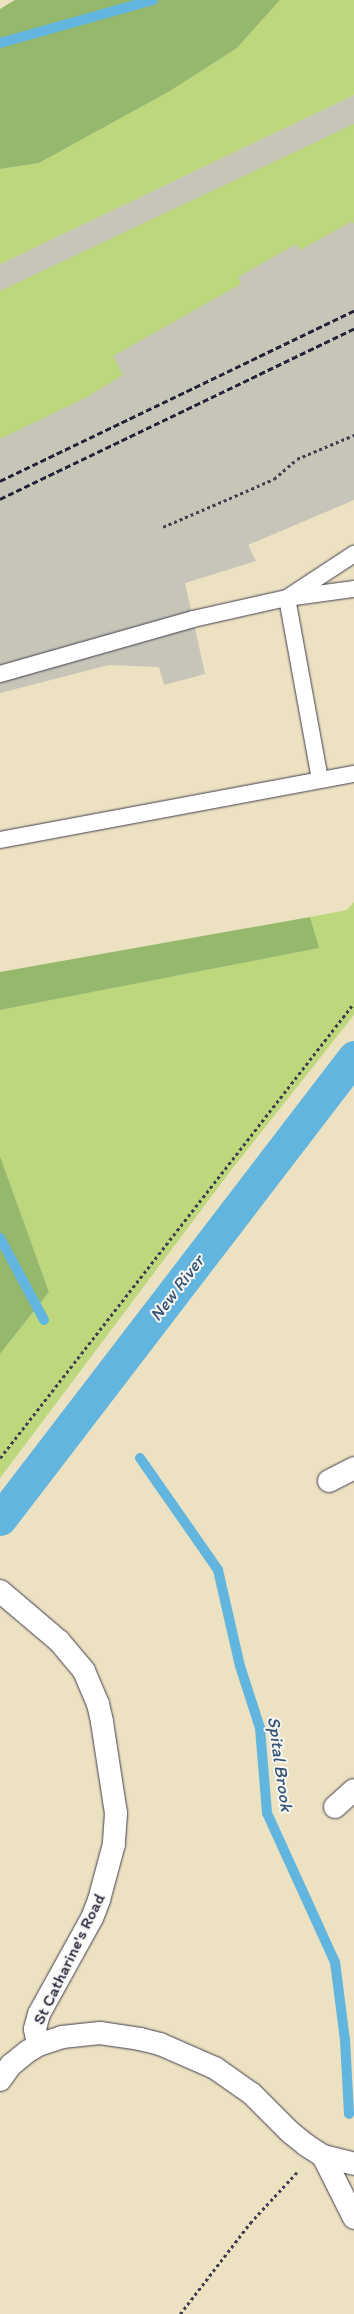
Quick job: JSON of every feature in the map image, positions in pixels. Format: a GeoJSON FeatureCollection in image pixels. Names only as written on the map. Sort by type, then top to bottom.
{"type":"FeatureCollection","features":[{"type":"Feature","properties":{"kind":"street"},"geometry":{"type":"LineString","coordinates":[[329,1481],[354,1468]]}},
{"type":"Feature","properties":{"kind":"street","name":"St Catharine's Road"},"geometry":{"type":"LineString","coordinates":[[0,1591],[27,1613],[72,1656],[84,1671],[91,1686],[102,1722],[116,1813],[114,1844],[99,1900],[92,1918],[38,2014],[35,2029],[38,2046]]}},
{"type":"Feature","properties":{"kind":"street"},"geometry":{"type":"LineString","coordinates":[[335,1807],[354,1790]]}},
{"type":"Feature","properties":{"kind":"street","name":"St Catharine's Road"},"geometry":{"type":"LineString","coordinates":[[0,2080],[11,2065],[38,2046],[68,2036],[100,2033],[120,2034],[160,2044],[215,2068],[252,2094],[290,2132],[323,2156],[354,2164]]}},
{"type":"Feature","properties":{"kind":"street"},"geometry":{"type":"LineString","coordinates":[[323,2156],[354,2218]]}},
{"type":"Feature","properties":{"kind":"lane"},"geometry":{"type":"LineString","coordinates":[[287,598],[354,554]]}},
{"type":"Feature","properties":{"kind":"lane"},"geometry":{"type":"LineString","coordinates":[[0,674],[193,619],[287,598],[354,589]]}},
{"type":"Feature","properties":{"kind":"lane"},"geometry":{"type":"LineString","coordinates":[[287,598],[320,780]]}},
{"type":"Feature","properties":{"kind":"lane"},"geometry":{"type":"LineString","coordinates":[[0,840],[354,774]]}},
{"type":"Feature","properties":{"kind":"path"},"geometry":{"type":"LineString","coordinates":[[163,527],[274,479],[297,459],[354,435]]}},
{"type":"Feature","properties":{"kind":"path"},"geometry":{"type":"LineString","coordinates":[[0,1458],[354,1003]]}},
{"type":"Feature","properties":{"kind":"path"},"geometry":{"type":"LineString","coordinates":[[180,2314],[269,2200],[304,2166],[323,2156]]}},
{"type":"Feature","properties":{"kind":"shaded area"},"geometry":{"type":"Polygon","coordinates":[[[354,95],[354,500],[248,545],[256,561],[185,583],[205,674],[164,685],[159,667],[109,665],[0,693],[0,264],[354,95]]]}},
{"type":"Feature","properties":{"kind":"green space"},"geometry":{"type":"Polygon","coordinates":[[[15,0],[280,0],[237,48],[170,91],[39,163],[0,169],[0,9],[15,0]]]}},
{"type":"Feature","properties":{"kind":"green space"},"geometry":{"type":"Polygon","coordinates":[[[280,0],[354,0],[354,95],[0,264],[0,169],[39,163],[170,91],[237,48],[280,0]]]}},
{"type":"Feature","properties":{"kind":"green space"},"geometry":{"type":"Polygon","coordinates":[[[354,124],[354,224],[352,221],[300,250],[296,244],[238,277],[241,284],[113,356],[123,375],[87,397],[0,439],[0,291],[354,124]]]}},
{"type":"Feature","properties":{"kind":"green space"},"geometry":{"type":"Polygon","coordinates":[[[354,902],[354,1015],[232,1169],[0,1478],[0,1354],[49,1292],[0,1156],[0,1010],[318,948],[310,917],[347,910],[354,902]]]}},
{"type":"Feature","properties":{"kind":"green space"},"geometry":{"type":"Polygon","coordinates":[[[310,917],[319,948],[0,1010],[0,972],[310,917]]]}},
{"type":"Feature","properties":{"kind":"green space"},"geometry":{"type":"Polygon","coordinates":[[[0,1156],[49,1292],[0,1354],[0,1156]]]}},
{"type":"Feature","properties":{"kind":"waterway","name":"Spital Brook"},"geometry":{"type":"LineString","coordinates":[[0,43],[153,0]]}},
{"type":"Feature","properties":{"kind":"waterway","name":"New River"},"geometry":{"type":"LineString","coordinates":[[0,1519],[354,1057]]}},
{"type":"Feature","properties":{"kind":"waterway","name":"Spital Brook"},"geometry":{"type":"LineString","coordinates":[[0,1238],[44,1320]]}},
{"type":"Feature","properties":{"kind":"waterway","name":"Spital Brook"},"geometry":{"type":"LineString","coordinates":[[140,1458],[218,1570],[240,1666],[260,1728],[267,1813],[335,1962],[345,2040],[349,2114]]}},
{"type":"Feature","properties":{"kind":"railway"},"geometry":{"type":"LineString","coordinates":[[0,481],[354,311]]}},
{"type":"Feature","properties":{"kind":"railway"},"geometry":{"type":"LineString","coordinates":[[0,499],[354,329]]}}]}
